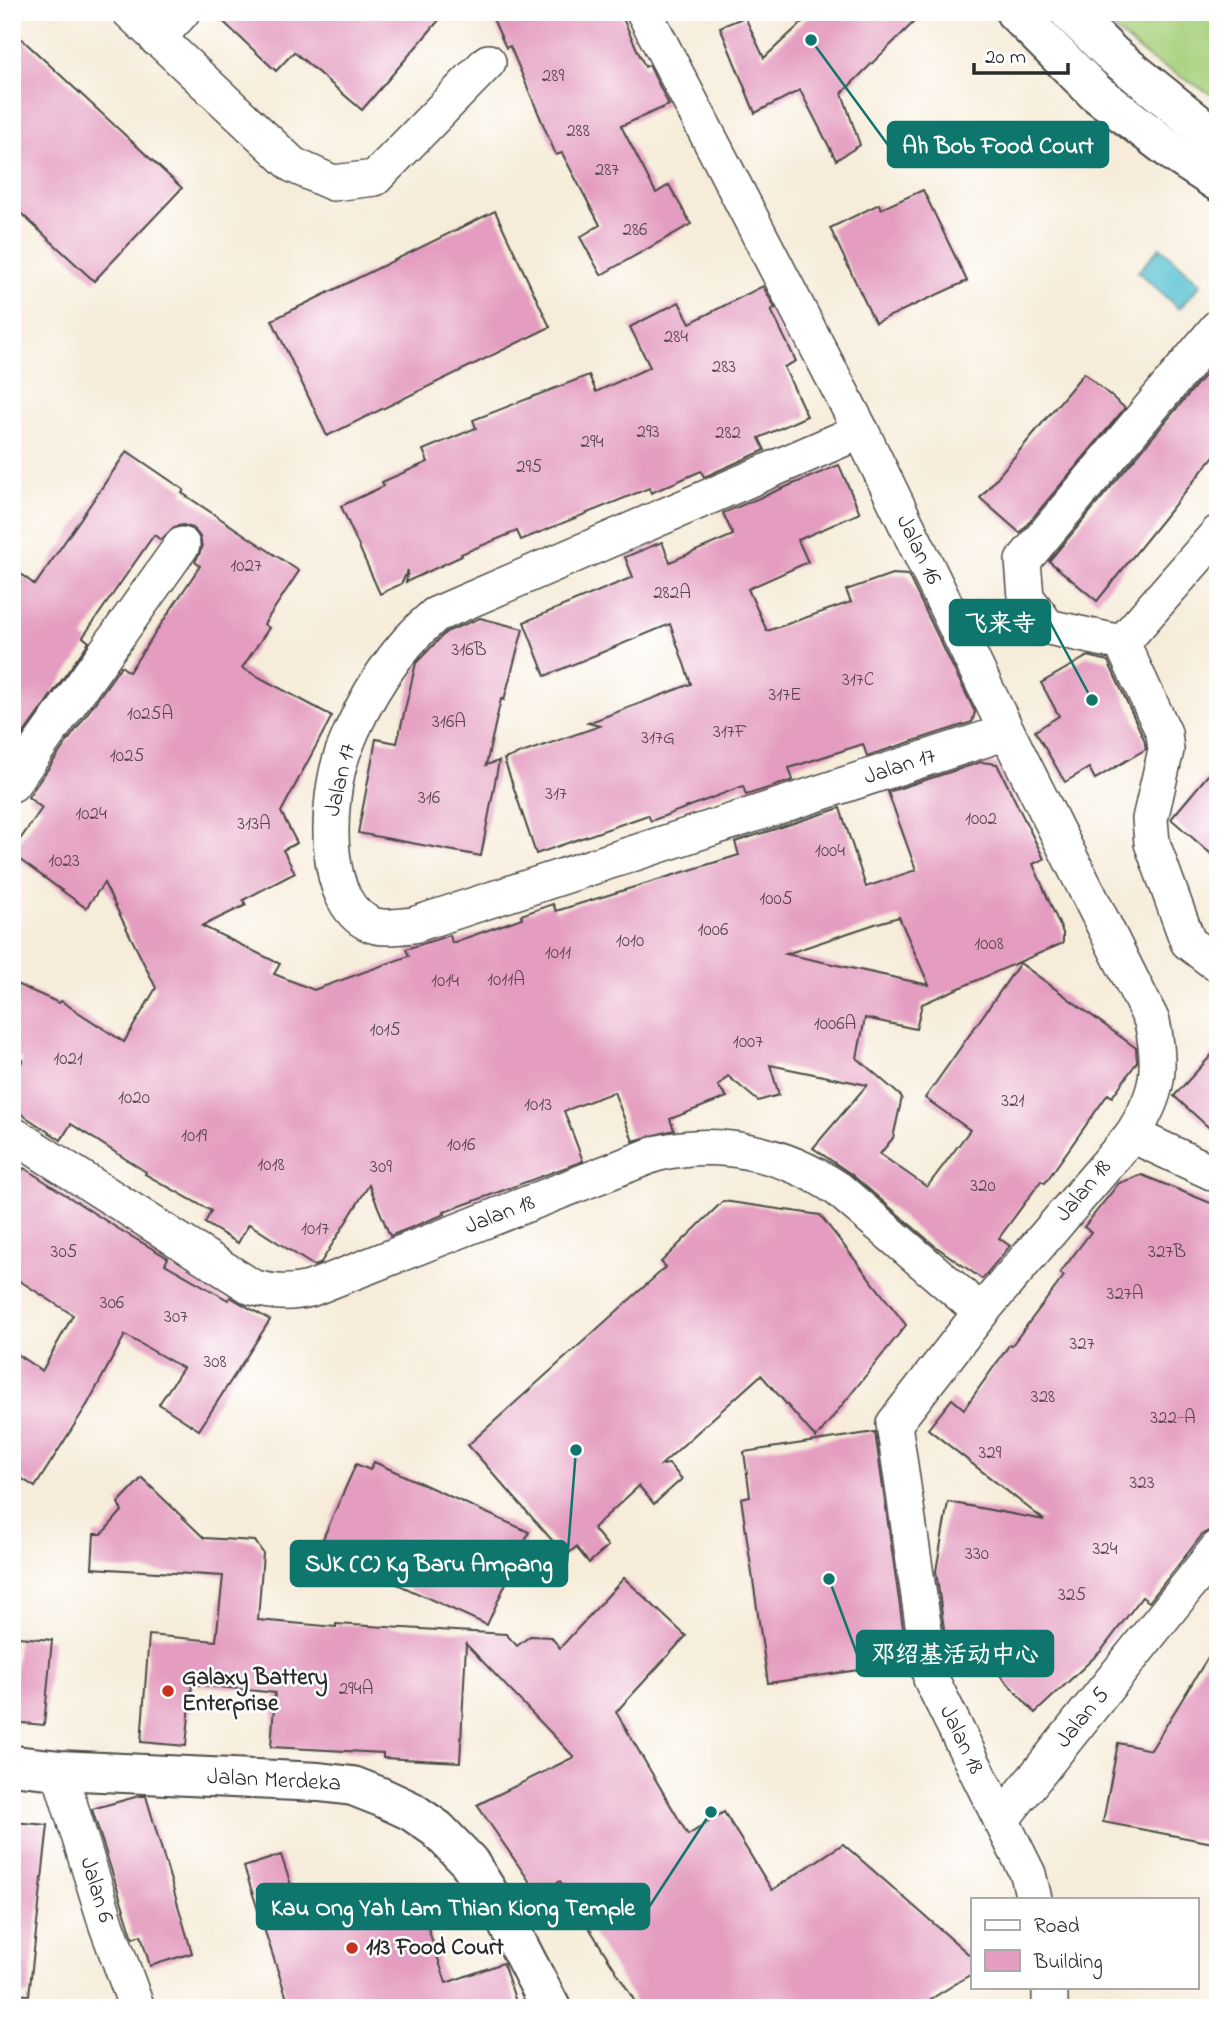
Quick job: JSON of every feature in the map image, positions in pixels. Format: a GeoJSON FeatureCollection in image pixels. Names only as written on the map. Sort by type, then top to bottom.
{"type":"FeatureCollection","features":[{"type":"Feature","properties":{"kind":"street"},"geometry":{"type":"LineString","coordinates":[[130,12],[293,165],[333,183],[375,177],[488,62]]}},
{"type":"Feature","properties":{"kind":"street"},"geometry":{"type":"LineString","coordinates":[[157,39],[181,12]]}},
{"type":"Feature","properties":{"kind":"street","name":"Jalan 16"},"geometry":{"type":"LineString","coordinates":[[644,12],[861,432],[1007,733],[1152,1021],[1157,1044],[1158,1070],[1154,1093],[1147,1111],[1132,1135]]}},
{"type":"Feature","properties":{"kind":"street"},"geometry":{"type":"LineString","coordinates":[[1015,12],[1095,92],[1218,183]]}},
{"type":"Feature","properties":{"kind":"street"},"geometry":{"type":"LineString","coordinates":[[1069,12],[1113,55],[1218,140]]}},
{"type":"Feature","properties":{"kind":"street"},"geometry":{"type":"LineString","coordinates":[[1122,643],[1048,627],[1026,597],[1023,561],[1218,327]]}},
{"type":"Feature","properties":{"kind":"street","name":"Jalan 17"},"geometry":{"type":"LineString","coordinates":[[861,432],[435,615],[412,635],[385,671],[358,717],[342,753],[333,791],[330,829],[339,888],[345,903],[358,917],[376,926],[395,928],[413,925],[1007,733]]}},
{"type":"Feature","properties":{"kind":"street"},"geometry":{"type":"LineString","coordinates":[[1122,643],[1218,533]]}},
{"type":"Feature","properties":{"kind":"street"},"geometry":{"type":"LineString","coordinates":[[12,784],[181,545]]}},
{"type":"Feature","properties":{"kind":"street"},"geometry":{"type":"LineString","coordinates":[[1122,643],[1164,733],[1167,750],[1150,819],[1152,843],[1188,942],[1214,962],[1218,959]]}},
{"type":"Feature","properties":{"kind":"street","name":"Jalan 18"},"geometry":{"type":"LineString","coordinates":[[12,1134],[252,1287],[292,1293],[310,1289],[655,1154],[680,1148],[708,1146],[745,1150],[817,1174],[981,1312]]}},
{"type":"Feature","properties":{"kind":"street"},"geometry":{"type":"LineString","coordinates":[[1132,1135],[1218,1175]]}},
{"type":"Feature","properties":{"kind":"street","name":"Jalan 18"},"geometry":{"type":"LineString","coordinates":[[1001,1820],[931,1679],[894,1424],[981,1312],[1132,1135]]}},
{"type":"Feature","properties":{"kind":"street","name":"Jalan 5"},"geometry":{"type":"LineString","coordinates":[[1001,1820],[1218,1548]]}},
{"type":"Feature","properties":{"kind":"street","name":"Jalan Merdeka"},"geometry":{"type":"LineString","coordinates":[[12,1765],[59,1770],[319,1782],[352,1786],[381,1797],[411,1811],[437,1829],[469,1862],[506,1921],[551,2008]]}},
{"type":"Feature","properties":{"kind":"street","name":"Jalan 6"},"geometry":{"type":"LineString","coordinates":[[59,1770],[107,1926],[137,2008]]}},
{"type":"Feature","properties":{"kind":"street"},"geometry":{"type":"LineString","coordinates":[[1001,1820],[1028,1874],[1034,1898]]}},
{"type":"Feature","properties":{"kind":"street"},"geometry":{"type":"LineString","coordinates":[[1050,1988],[1051,2008]]}},
{"type":"Feature","properties":{"kind":"green space"},"geometry":{"type":"Polygon","coordinates":[[[1093,12],[1218,12],[1218,98],[1150,59],[1093,12]]]}},
{"type":"Feature","properties":{"kind":"water"},"geometry":{"type":"Polygon","coordinates":[[[1160,247],[1201,284],[1179,309],[1138,272],[1160,247]]]}},
{"type":"Feature","properties":{"kind":"building"},"geometry":{"type":"Polygon","coordinates":[[[213,12],[446,12],[362,110],[294,52],[276,71],[213,12]]]}},
{"type":"Feature","properties":{"kind":"building"},"geometry":{"type":"Polygon","coordinates":[[[490,12],[620,12],[645,67],[649,65],[669,105],[621,126],[656,193],[669,185],[691,224],[601,275],[580,237],[600,225],[562,153],[556,155],[510,46],[506,48],[490,12]]]}},
{"type":"Feature","properties":{"kind":"building"},"geometry":{"type":"Polygon","coordinates":[[[813,12],[924,12],[842,93],[860,145],[836,160],[800,90],[755,113],[720,27],[745,17],[764,58],[813,12]]]}},
{"type":"Feature","properties":{"kind":"building"},"geometry":{"type":"Polygon","coordinates":[[[12,30],[182,188],[94,281],[12,205],[12,30]]]}},
{"type":"Feature","properties":{"kind":"building"},"geometry":{"type":"Polygon","coordinates":[[[923,190],[967,281],[875,323],[830,228],[879,204],[881,209],[923,190]]]}},
{"type":"Feature","properties":{"kind":"building"},"geometry":{"type":"Polygon","coordinates":[[[495,211],[550,327],[327,436],[272,320],[495,211]]]}},
{"type":"Feature","properties":{"kind":"building"},"geometry":{"type":"Polygon","coordinates":[[[763,286],[775,308],[771,310],[796,361],[784,367],[807,416],[759,438],[765,450],[704,477],[701,471],[651,493],[649,488],[521,540],[517,531],[461,554],[462,556],[406,582],[408,570],[401,584],[380,594],[341,506],[384,486],[382,482],[428,462],[423,450],[476,428],[473,420],[589,375],[596,392],[650,367],[630,327],[679,302],[690,323],[763,286]]]}},
{"type":"Feature","properties":{"kind":"building"},"geometry":{"type":"Polygon","coordinates":[[[1218,359],[1218,451],[1097,601],[1049,561],[1218,359]]]}},
{"type":"Feature","properties":{"kind":"building"},"geometry":{"type":"Polygon","coordinates":[[[1084,373],[1125,408],[1020,533],[980,498],[1084,373]]]}},
{"type":"Feature","properties":{"kind":"building"},"geometry":{"type":"Polygon","coordinates":[[[127,451],[184,490],[182,493],[299,571],[264,624],[269,628],[242,668],[332,716],[281,812],[297,843],[283,850],[295,873],[243,900],[246,905],[202,926],[280,964],[274,974],[314,990],[409,956],[406,949],[450,935],[452,943],[553,904],[556,911],[739,855],[735,842],[840,808],[866,887],[916,870],[888,792],[981,762],[997,764],[1044,859],[1033,864],[1063,933],[1063,943],[922,1004],[916,1029],[865,1018],[857,1058],[902,1097],[893,1138],[880,1154],[927,1187],[970,1130],[925,1098],[1020,963],[1136,1048],[1137,1062],[1112,1097],[1108,1094],[1045,1183],[1041,1181],[999,1238],[1010,1246],[982,1279],[935,1246],[851,1174],[813,1148],[867,1085],[770,1065],[779,1095],[758,1101],[728,1076],[718,1086],[727,1097],[670,1119],[674,1130],[633,1141],[614,1092],[564,1111],[583,1161],[444,1212],[445,1214],[390,1236],[369,1185],[320,1264],[314,1266],[249,1224],[238,1243],[205,1223],[211,1211],[145,1174],[146,1172],[71,1124],[61,1140],[12,1108],[12,1077],[23,1060],[12,1054],[12,982],[59,1003],[61,1001],[124,1042],[156,988],[104,883],[86,908],[12,854],[12,851],[42,808],[28,797],[121,666],[129,672],[200,566],[195,562],[202,548],[200,537],[193,528],[183,525],[174,527],[161,540],[154,535],[83,637],[89,642],[19,740],[12,735],[12,567],[35,585],[127,451]],[[899,917],[786,954],[929,985],[899,917]]]}},
{"type":"Feature","properties":{"kind":"building"},"geometry":{"type":"Polygon","coordinates":[[[839,465],[860,513],[798,540],[808,562],[748,589],[767,631],[851,602],[846,590],[892,574],[908,575],[975,712],[972,722],[867,756],[863,744],[789,768],[793,780],[746,795],[743,786],[651,821],[648,815],[536,854],[504,759],[600,726],[588,723],[691,684],[670,624],[545,676],[524,622],[633,577],[625,557],[662,542],[670,562],[733,535],[723,513],[839,465]]]}},
{"type":"Feature","properties":{"kind":"building"},"geometry":{"type":"Polygon","coordinates":[[[480,618],[523,629],[504,700],[501,699],[486,765],[499,761],[481,856],[358,833],[376,739],[397,743],[416,663],[446,632],[480,618]]]}},
{"type":"Feature","properties":{"kind":"building"},"geometry":{"type":"Polygon","coordinates":[[[1088,656],[1108,661],[1144,739],[1146,749],[1095,779],[1089,768],[1065,782],[1035,731],[1059,716],[1041,683],[1088,656]]]}},
{"type":"Feature","properties":{"kind":"building"},"geometry":{"type":"Polygon","coordinates":[[[1218,763],[1218,860],[1171,819],[1218,763]]]}},
{"type":"Feature","properties":{"kind":"building"},"geometry":{"type":"Polygon","coordinates":[[[1218,1048],[1218,1136],[1174,1096],[1218,1048]]]}},
{"type":"Feature","properties":{"kind":"building"},"geometry":{"type":"Polygon","coordinates":[[[24,1168],[168,1258],[165,1264],[228,1300],[230,1297],[270,1320],[199,1430],[159,1404],[183,1368],[125,1335],[87,1405],[35,1487],[12,1472],[12,1351],[42,1371],[73,1315],[12,1276],[12,1186],[24,1168]]]}},
{"type":"Feature","properties":{"kind":"building"},"geometry":{"type":"Polygon","coordinates":[[[1142,1175],[1218,1206],[1218,1528],[1202,1535],[1149,1602],[1142,1597],[1101,1651],[1035,1713],[988,1662],[949,1665],[936,1571],[948,1502],[1044,1520],[928,1429],[952,1399],[964,1409],[1010,1344],[1012,1345],[1064,1276],[1060,1273],[1091,1232],[1084,1227],[1119,1183],[1142,1175]]]}},
{"type":"Feature","properties":{"kind":"building"},"geometry":{"type":"Polygon","coordinates":[[[723,1201],[820,1215],[906,1325],[816,1438],[761,1375],[661,1465],[669,1464],[682,1479],[654,1504],[639,1486],[593,1528],[608,1546],[589,1563],[576,1547],[566,1556],[468,1445],[666,1267],[661,1262],[723,1201]]]}},
{"type":"Feature","properties":{"kind":"building"},"geometry":{"type":"Polygon","coordinates":[[[875,1432],[908,1663],[768,1683],[741,1498],[750,1496],[744,1452],[875,1432]]]}},
{"type":"Feature","properties":{"kind":"building"},"geometry":{"type":"Polygon","coordinates":[[[374,1462],[529,1532],[487,1625],[331,1554],[333,1549],[321,1543],[356,1464],[370,1470],[374,1462]]]}},
{"type":"Feature","properties":{"kind":"building"},"geometry":{"type":"Polygon","coordinates":[[[142,1478],[204,1538],[255,1541],[263,1553],[258,1620],[336,1627],[336,1624],[506,1634],[517,1646],[530,1636],[551,1637],[560,1648],[624,1578],[686,1636],[616,1712],[688,1835],[724,1812],[772,1890],[843,1844],[971,1956],[971,1974],[931,1999],[937,2008],[639,2008],[560,1881],[538,1894],[477,1805],[574,1757],[466,1644],[460,1762],[383,1758],[383,1753],[271,1747],[275,1693],[192,1684],[186,1746],[141,1742],[149,1635],[216,1641],[223,1576],[92,1568],[94,1534],[102,1534],[122,1511],[118,1503],[142,1478]]]}},
{"type":"Feature","properties":{"kind":"building"},"geometry":{"type":"Polygon","coordinates":[[[18,1637],[52,1640],[44,1725],[12,1722],[18,1637]]]}},
{"type":"Feature","properties":{"kind":"building"},"geometry":{"type":"Polygon","coordinates":[[[1218,1641],[1218,1844],[1103,1822],[1118,1743],[1151,1750],[1218,1641]]]}},
{"type":"Feature","properties":{"kind":"building"},"geometry":{"type":"Polygon","coordinates":[[[146,1796],[192,1953],[150,1966],[141,1935],[133,1938],[92,1809],[146,1796]]]}},
{"type":"Feature","properties":{"kind":"building"},"geometry":{"type":"Polygon","coordinates":[[[12,1822],[48,1825],[29,1995],[12,1994],[12,1822]]]}},
{"type":"Feature","properties":{"kind":"building"},"geometry":{"type":"Polygon","coordinates":[[[281,1855],[296,1900],[305,1897],[313,1922],[415,1888],[446,1983],[503,1963],[518,2008],[290,2008],[244,1867],[281,1855]]]}},
{"type":"Feature","properties":{"kind":"place","name":"Ah Bob Food Court"},"geometry":{"type":"Point","coordinates":[811,40]}},
{"type":"Feature","properties":{"kind":"place","name":"飞来寺"},"geometry":{"type":"Point","coordinates":[1092,700]}},
{"type":"Feature","properties":{"kind":"place","name":"SJK (C) Kg Baru Ampang"},"geometry":{"type":"Point","coordinates":[576,1450]}},
{"type":"Feature","properties":{"kind":"place","name":"邓绍基活动中心"},"geometry":{"type":"Point","coordinates":[829,1579]}},
{"type":"Feature","properties":{"kind":"place","name":"Galaxy Battery Enterprise"},"geometry":{"type":"Point","coordinates":[168,1691]}},
{"type":"Feature","properties":{"kind":"place","name":"Kau Ong Yah Lam Thian Kiong Temple"},"geometry":{"type":"Point","coordinates":[711,1812]}},
{"type":"Feature","properties":{"kind":"place","name":"113 Food Court"},"geometry":{"type":"Point","coordinates":[352,1948]}}]}
